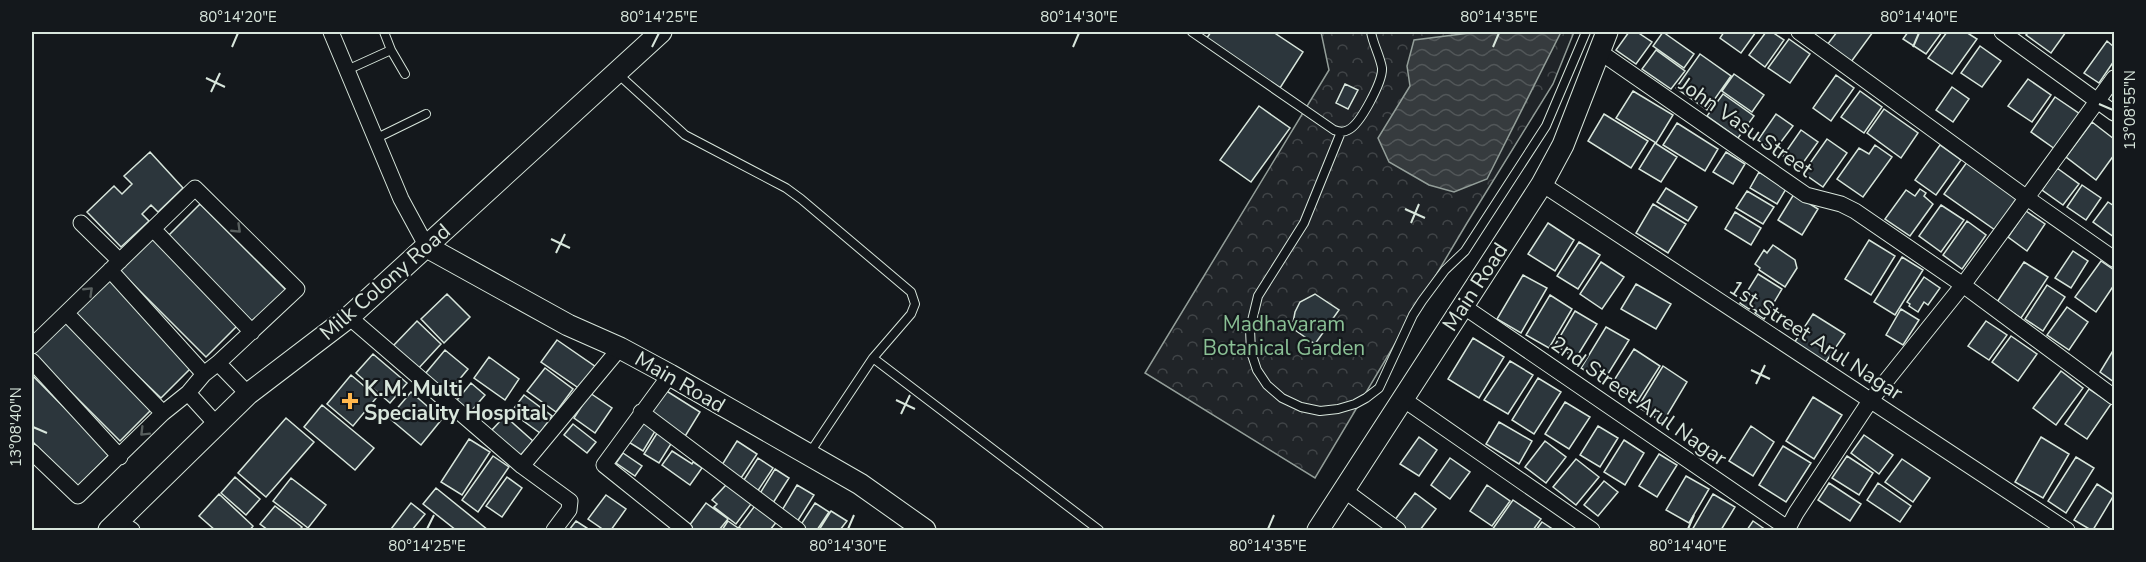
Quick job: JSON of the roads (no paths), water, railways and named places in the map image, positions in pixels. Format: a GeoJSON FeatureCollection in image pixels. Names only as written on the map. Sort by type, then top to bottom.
{"type":"FeatureCollection","features":[{"type":"Feature","properties":{"kind":"street"},"geometry":{"type":"LineString","coordinates":[[331,32],[401,199],[426,247]]}},
{"type":"Feature","properties":{"kind":"street","name":"Milk Colony Road"},"geometry":{"type":"LineString","coordinates":[[120,527],[248,394],[349,317],[661,32]]}},
{"type":"Feature","properties":{"kind":"street","name":"Main Road"},"geometry":{"type":"LineString","coordinates":[[1318,531],[1542,184],[1563,145],[1607,32]]}},
{"type":"Feature","properties":{"kind":"street"},"geometry":{"type":"LineString","coordinates":[[1799,32],[2027,198],[2115,258]]}},
{"type":"Feature","properties":{"kind":"street"},"geometry":{"type":"LineString","coordinates":[[2002,32],[2115,113]]}},
{"type":"Feature","properties":{"kind":"street","name":"John Vasu Street"},"geometry":{"type":"LineString","coordinates":[[1600,52],[1806,195],[1841,204],[1855,211],[1963,285],[2115,397]]}},
{"type":"Feature","properties":{"kind":"street"},"geometry":{"type":"LineString","coordinates":[[1788,530],[1870,401],[1963,285],[2115,78]]}},
{"type":"Feature","properties":{"kind":"street","name":"1st Street Arul Nagar"},"geometry":{"type":"LineString","coordinates":[[1542,184],[2067,531]]}},
{"type":"Feature","properties":{"kind":"street"},"geometry":{"type":"LineString","coordinates":[[32,346],[195,188],[297,289],[204,374],[188,393],[163,413],[78,496],[32,452]]}},
{"type":"Feature","properties":{"kind":"street"},"geometry":{"type":"LineString","coordinates":[[81,223],[204,374]]}},
{"type":"Feature","properties":{"kind":"street"},"geometry":{"type":"LineString","coordinates":[[153,229],[252,332]]}},
{"type":"Feature","properties":{"kind":"street","name":"Main Road"},"geometry":{"type":"LineString","coordinates":[[426,247],[568,325],[620,348],[670,375],[860,484],[925,531]]}},
{"type":"Feature","properties":{"kind":"street","name":"2nd Street Arul Nagar"},"geometry":{"type":"LineString","coordinates":[[1463,306],[1788,530]]}},
{"type":"Feature","properties":{"kind":"street"},"geometry":{"type":"LineString","coordinates":[[66,312],[163,413]]}},
{"type":"Feature","properties":{"kind":"street"},"geometry":{"type":"LineString","coordinates":[[349,317],[522,466],[570,501],[569,510],[554,531]]}},
{"type":"Feature","properties":{"kind":"street"},"geometry":{"type":"LineString","coordinates":[[522,466],[620,348]]}},
{"type":"Feature","properties":{"kind":"street"},"geometry":{"type":"LineString","coordinates":[[32,361],[120,457]]}},
{"type":"Feature","properties":{"kind":"street"},"geometry":{"type":"LineString","coordinates":[[218,363],[248,394]]}},
{"type":"Feature","properties":{"kind":"street"},"geometry":{"type":"LineString","coordinates":[[670,375],[604,465],[685,531]]}},
{"type":"Feature","properties":{"kind":"street"},"geometry":{"type":"LineString","coordinates":[[188,393],[218,426]]}},
{"type":"Feature","properties":{"kind":"street"},"geometry":{"type":"LineString","coordinates":[[1403,399],[1592,531]]}},
{"type":"Feature","properties":{"kind":"street"},"geometry":{"type":"LineString","coordinates":[[641,412],[798,531]]}},
{"type":"Feature","properties":{"kind":"street"},"geometry":{"type":"LineString","coordinates":[[1344,490],[1398,531]]}},
{"type":"Feature","properties":{"kind":"lane"},"geometry":{"type":"LineString","coordinates":[[384,32],[405,74]]}},
{"type":"Feature","properties":{"kind":"lane"},"geometry":{"type":"LineString","coordinates":[[1192,32],[1328,126],[1341,132]]}},
{"type":"Feature","properties":{"kind":"lane"},"geometry":{"type":"LineString","coordinates":[[1371,32],[1382,69],[1380,80],[1374,94],[1353,126],[1341,132],[1304,224],[1258,296],[1250,328],[1251,352],[1257,370],[1267,385],[1282,398],[1301,407],[1320,411],[1355,404],[1379,388],[1418,308],[1446,270],[1465,251],[1546,126],[1586,32]]}},
{"type":"Feature","properties":{"kind":"lane"},"geometry":{"type":"LineString","coordinates":[[347,70],[391,50]]}},
{"type":"Feature","properties":{"kind":"lane"},"geometry":{"type":"LineString","coordinates":[[616,72],[686,135],[786,188],[801,199],[911,292],[915,304],[911,314],[873,358],[808,455]]}},
{"type":"Feature","properties":{"kind":"lane"},"geometry":{"type":"LineString","coordinates":[[377,138],[426,114]]}},
{"type":"Feature","properties":{"kind":"lane"},"geometry":{"type":"LineString","coordinates":[[873,358],[1099,531]]}},
{"type":"Feature","properties":{"kind":"water"},"geometry":{"type":"Polygon","coordinates":[[[1478,32],[1561,32],[1487,179],[1454,192],[1429,185],[1389,162],[1378,138],[1410,86],[1407,66],[1414,40],[1478,32]]]}},
{"type":"Feature","properties":{"kind":"place","name":"K.M. Multi Speciality Hospital"},"geometry":{"type":"Point","coordinates":[350,401]}},
{"type":"Feature","properties":{"kind":"park label","name":"Madhavaram Botanical Garden"},"geometry":{"type":"Point","coordinates":[1284,336]}}]}
